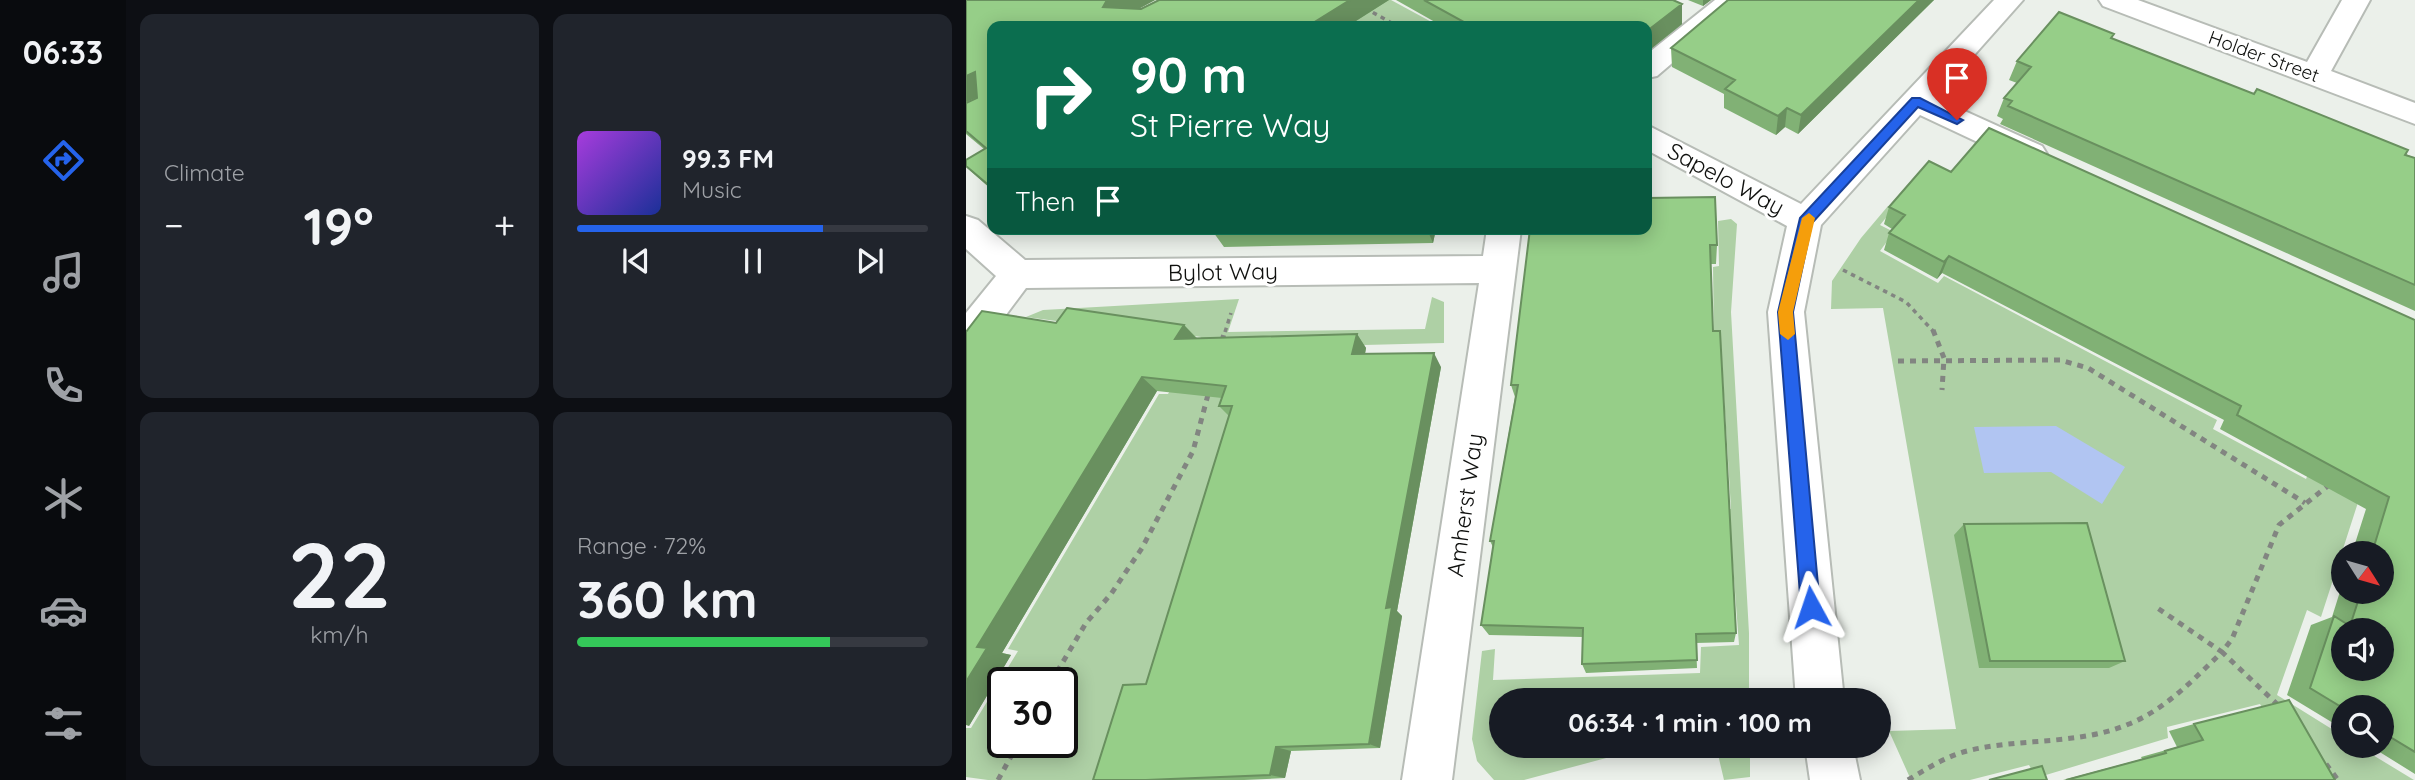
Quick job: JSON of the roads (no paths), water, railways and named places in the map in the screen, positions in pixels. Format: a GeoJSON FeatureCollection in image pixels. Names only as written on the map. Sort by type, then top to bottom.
{"type":"FeatureCollection","features":[{"type":"Feature","properties":{"kind":"street"},"geometry":{"type":"LineString","coordinates":[[1652,63],[1694,16],[1732,0]]}},
{"type":"Feature","properties":{"kind":"street"},"geometry":{"type":"LineString","coordinates":[[1819,688],[1786,312],[1805,221],[2009,0]]}},
{"type":"Feature","properties":{"kind":"street","name":"Holder Street"},"geometry":{"type":"LineString","coordinates":[[2113,0],[2415,114]]}},
{"type":"Feature","properties":{"kind":"street"},"geometry":{"type":"LineString","coordinates":[[2314,75],[2356,0]]}},
{"type":"Feature","properties":{"kind":"street"},"geometry":{"type":"LineString","coordinates":[[1916,101],[2055,165]]}},
{"type":"Feature","properties":{"kind":"street","name":"Sapelo Way"},"geometry":{"type":"LineString","coordinates":[[1652,139],[1805,221]]}},
{"type":"Feature","properties":{"kind":"street"},"geometry":{"type":"LineString","coordinates":[[966,229],[1017,274],[966,340]]}},
{"type":"Feature","properties":{"kind":"street","name":"Bylot Way"},"geometry":{"type":"LineString","coordinates":[[1017,274],[1500,249]]}},
{"type":"Feature","properties":{"kind":"street","name":"Amherst Way"},"geometry":{"type":"LineString","coordinates":[[1427,780],[1500,249]]}},
{"type":"Feature","properties":{"kind":"street"},"geometry":{"type":"LineString","coordinates":[[1831,758],[1835,780]]}},
{"type":"Feature","properties":{"kind":"water"},"geometry":{"type":"Polygon","coordinates":[[[2056,426],[2125,467],[2102,504],[2051,472],[1984,473],[1974,427],[2056,426]]]}}]}
